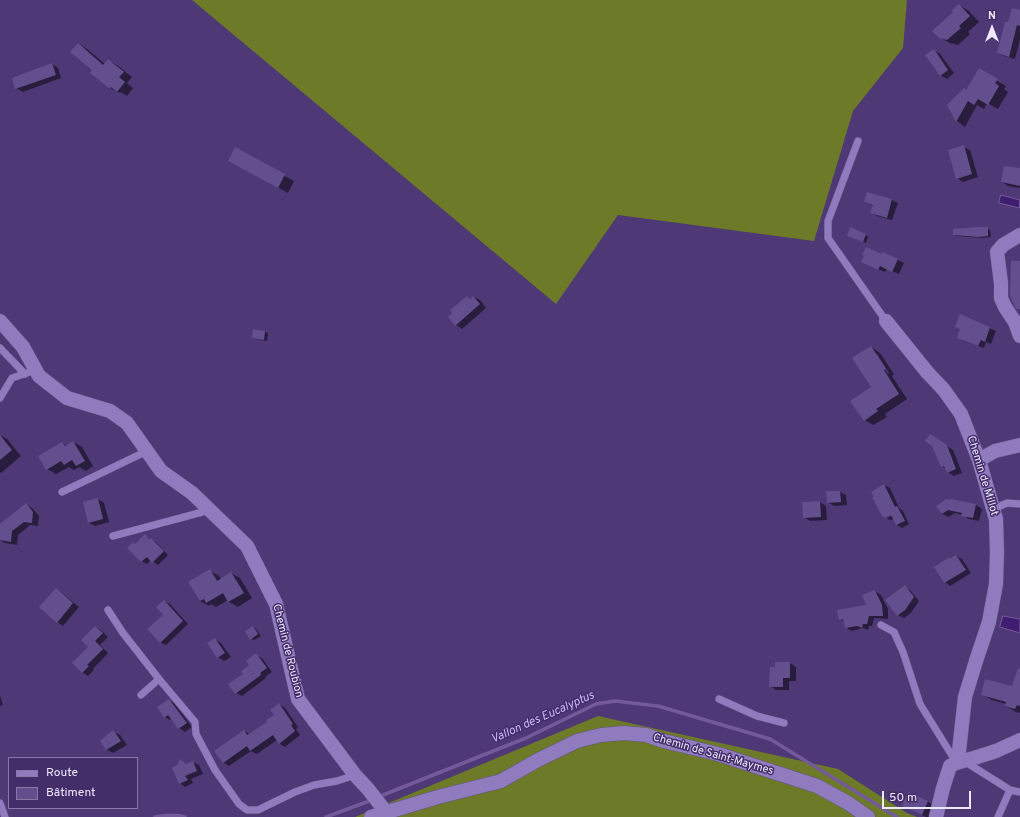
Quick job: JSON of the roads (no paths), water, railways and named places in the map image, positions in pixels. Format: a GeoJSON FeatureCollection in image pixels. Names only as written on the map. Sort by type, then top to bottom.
{"type":"FeatureCollection","features":[{"type":"Feature","properties":{"kind":"street"},"geometry":{"type":"LineString","coordinates":[[1020,235],[1003,245],[997,252],[1001,283],[1001,298],[1005,308],[1015,322],[1020,336]]}},
{"type":"Feature","properties":{"kind":"street","name":"Chemin de Roubion"},"geometry":{"type":"LineString","coordinates":[[0,321],[23,347],[30,372],[39,376],[67,398],[110,411],[127,423],[161,471],[192,493],[247,546],[276,604],[298,699],[355,775],[382,807]]}},
{"type":"Feature","properties":{"kind":"street","name":"Chemin de Millot"},"geometry":{"type":"LineString","coordinates":[[886,321],[927,372],[944,390],[961,414],[979,460],[996,519],[996,584],[989,622],[965,697],[959,751],[960,762],[950,766],[936,817]]}},
{"type":"Feature","properties":{"kind":"street"},"geometry":{"type":"LineString","coordinates":[[979,460],[995,451],[1020,445]]}},
{"type":"Feature","properties":{"kind":"street","name":"Chemin de Saint-Maymes"},"geometry":{"type":"LineString","coordinates":[[371,817],[382,807],[410,806],[438,797],[501,781],[538,760],[577,741],[601,735],[624,733],[646,735],[664,741],[718,754],[817,786],[848,803],[868,817]]}},
{"type":"Feature","properties":{"kind":"street"},"geometry":{"type":"LineString","coordinates":[[960,762],[996,751],[1020,740]]}},
{"type":"Feature","properties":{"kind":"lane"},"geometry":{"type":"LineString","coordinates":[[858,141],[828,221],[828,238],[886,321]]}},
{"type":"Feature","properties":{"kind":"lane"},"geometry":{"type":"LineString","coordinates":[[0,348],[30,372]]}},
{"type":"Feature","properties":{"kind":"lane"},"geometry":{"type":"LineString","coordinates":[[0,398],[12,378],[30,372]]}},
{"type":"Feature","properties":{"kind":"lane"},"geometry":{"type":"LineString","coordinates":[[62,492],[147,451]]}},
{"type":"Feature","properties":{"kind":"lane"},"geometry":{"type":"LineString","coordinates":[[993,509],[1007,503],[1020,504]]}},
{"type":"Feature","properties":{"kind":"lane"},"geometry":{"type":"LineString","coordinates":[[113,536],[210,510]]}},
{"type":"Feature","properties":{"kind":"lane"},"geometry":{"type":"LineString","coordinates":[[108,610],[159,679],[195,722],[196,734],[215,770],[239,804],[247,810],[258,810],[295,792],[314,785],[337,781],[355,775]]}},
{"type":"Feature","properties":{"kind":"lane"},"geometry":{"type":"LineString","coordinates":[[881,625],[894,632],[903,652],[920,704],[960,762],[1010,790],[1020,792]]}},
{"type":"Feature","properties":{"kind":"lane"},"geometry":{"type":"LineString","coordinates":[[141,695],[159,679]]}},
{"type":"Feature","properties":{"kind":"lane"},"geometry":{"type":"LineString","coordinates":[[719,699],[757,716],[784,723]]}},
{"type":"Feature","properties":{"kind":"lane"},"geometry":{"type":"LineString","coordinates":[[998,817],[1010,790]]}},
{"type":"Feature","properties":{"kind":"lane"},"geometry":{"type":"LineString","coordinates":[[0,803],[5,817]]}},
{"type":"Feature","properties":{"kind":"waterway","name":"Vallon des Eucalyptus"},"geometry":{"type":"LineString","coordinates":[[378,797],[526,738],[596,704],[615,701],[658,706],[770,739],[897,817]]}},
{"type":"Feature","properties":{"kind":"waterway","name":"Vallon des Eucalyptus"},"geometry":{"type":"LineString","coordinates":[[326,817],[372,800]]}},
{"type":"Feature","properties":{"kind":"waterway","name":"Vallon des Eucalyptus"},"geometry":{"type":"LineString","coordinates":[[155,817],[170,815],[185,817]]}}]}
